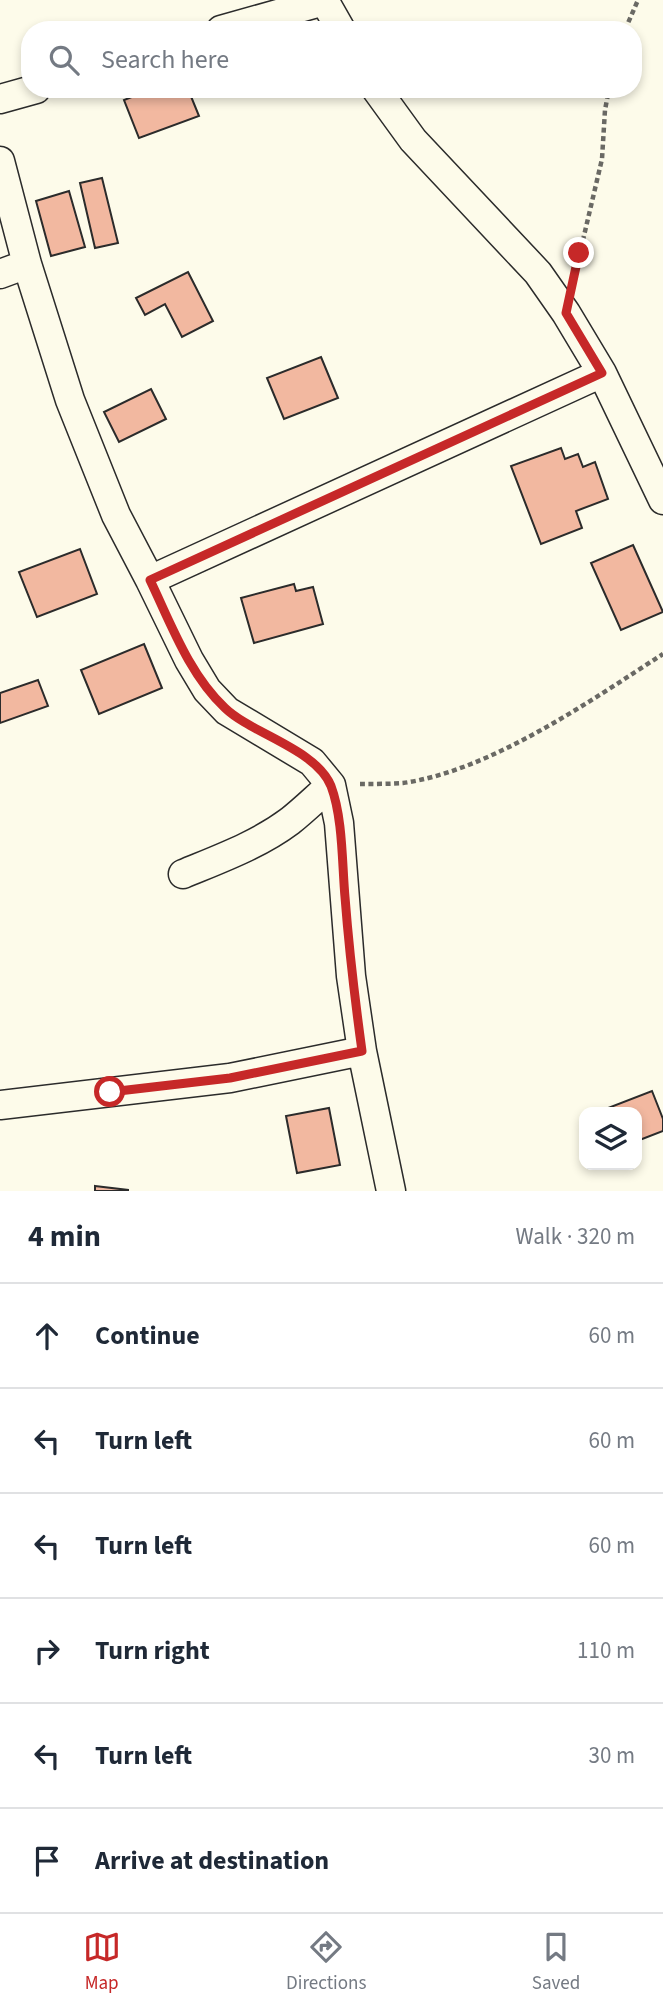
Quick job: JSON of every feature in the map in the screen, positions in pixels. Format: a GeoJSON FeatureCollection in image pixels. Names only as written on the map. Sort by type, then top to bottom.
{"type":"FeatureCollection","features":[{"type":"Feature","properties":{"kind":"street"},"geometry":{"type":"LineString","coordinates":[[252,21],[324,0],[336,21]]}},
{"type":"Feature","properties":{"kind":"street"},"geometry":{"type":"LineString","coordinates":[[0,99],[21,93]]}},
{"type":"Feature","properties":{"kind":"street"},"geometry":{"type":"LineString","coordinates":[[383,98],[413,140],[538,272],[602,373],[663,500]]}},
{"type":"Feature","properties":{"kind":"street"},"geometry":{"type":"LineString","coordinates":[[0,161],[27,264],[70,400],[116,515],[189,660],[207,690],[227,711],[312,762],[331,785],[339,823],[351,976],[362,1051],[391,1191]]}},
{"type":"Feature","properties":{"kind":"street"},"geometry":{"type":"LineString","coordinates":[[0,274],[27,264]]}},
{"type":"Feature","properties":{"kind":"street"},"geometry":{"type":"LineString","coordinates":[[150,580],[602,373]]}},
{"type":"Feature","properties":{"kind":"street"},"geometry":{"type":"LineString","coordinates":[[183,874],[237,852],[270,834],[290,821],[331,785]]}},
{"type":"Feature","properties":{"kind":"street"},"geometry":{"type":"LineString","coordinates":[[0,1105],[230,1078],[362,1051]]}},
{"type":"Feature","properties":{"kind":"path"},"geometry":{"type":"LineString","coordinates":[[629,21],[638,0]]}},
{"type":"Feature","properties":{"kind":"path"},"geometry":{"type":"LineString","coordinates":[[566,313],[602,159],[607,98]]}},
{"type":"Feature","properties":{"kind":"path"},"geometry":{"type":"LineString","coordinates":[[331,785],[404,783],[455,770],[508,748],[663,654]]}},
{"type":"Feature","properties":{"kind":"building"},"geometry":{"type":"Polygon","coordinates":[[[192,98],[199,116],[139,138],[124,100],[192,98]]]}},
{"type":"Feature","properties":{"kind":"building"},"geometry":{"type":"Polygon","coordinates":[[[102,178],[118,243],[95,248],[80,183],[102,178]]]}},
{"type":"Feature","properties":{"kind":"building"},"geometry":{"type":"Polygon","coordinates":[[[69,191],[85,247],[51,256],[36,201],[69,191]]]}},
{"type":"Feature","properties":{"kind":"building"},"geometry":{"type":"Polygon","coordinates":[[[188,272],[213,321],[182,337],[165,304],[145,315],[136,298],[188,272]]]}},
{"type":"Feature","properties":{"kind":"building"},"geometry":{"type":"Polygon","coordinates":[[[321,357],[338,398],[284,419],[267,378],[321,357]]]}},
{"type":"Feature","properties":{"kind":"building"},"geometry":{"type":"Polygon","coordinates":[[[151,389],[166,419],[119,442],[104,412],[151,389]]]}},
{"type":"Feature","properties":{"kind":"building"},"geometry":{"type":"Polygon","coordinates":[[[561,448],[565,459],[578,454],[583,467],[595,462],[608,499],[576,511],[582,528],[541,544],[511,466],[561,448]]]}},
{"type":"Feature","properties":{"kind":"building"},"geometry":{"type":"Polygon","coordinates":[[[633,545],[663,612],[621,630],[591,563],[633,545]]]}},
{"type":"Feature","properties":{"kind":"building"},"geometry":{"type":"Polygon","coordinates":[[[80,549],[97,594],[37,617],[19,572],[80,549]]]}},
{"type":"Feature","properties":{"kind":"building"},"geometry":{"type":"Polygon","coordinates":[[[294,584],[296,591],[313,587],[323,624],[254,643],[241,598],[294,584]]]}},
{"type":"Feature","properties":{"kind":"building"},"geometry":{"type":"Polygon","coordinates":[[[144,644],[162,688],[99,714],[81,670],[144,644]]]}},
{"type":"Feature","properties":{"kind":"building"},"geometry":{"type":"Polygon","coordinates":[[[38,680],[48,706],[0,723],[0,693],[38,680]]]}},
{"type":"Feature","properties":{"kind":"building"},"geometry":{"type":"Polygon","coordinates":[[[652,1091],[663,1119],[663,1131],[642,1139],[642,1107],[611,1107],[652,1091]]]}},
{"type":"Feature","properties":{"kind":"building"},"geometry":{"type":"Polygon","coordinates":[[[329,1108],[340,1165],[297,1173],[286,1116],[329,1108]]]}},
{"type":"Feature","properties":{"kind":"building"},"geometry":{"type":"Polygon","coordinates":[[[95,1186],[128,1190],[128,1191],[95,1191],[95,1186]]]}},
{"type":"Feature","properties":{"kind":"route"},"geometry":{"type":"LineString","coordinates":[[110,1092],[230,1078],[362,1051],[351,976],[339,823],[331,785],[312,762],[227,711],[207,690],[189,660],[150,580],[602,373],[566,313],[579,253]]}}]}
